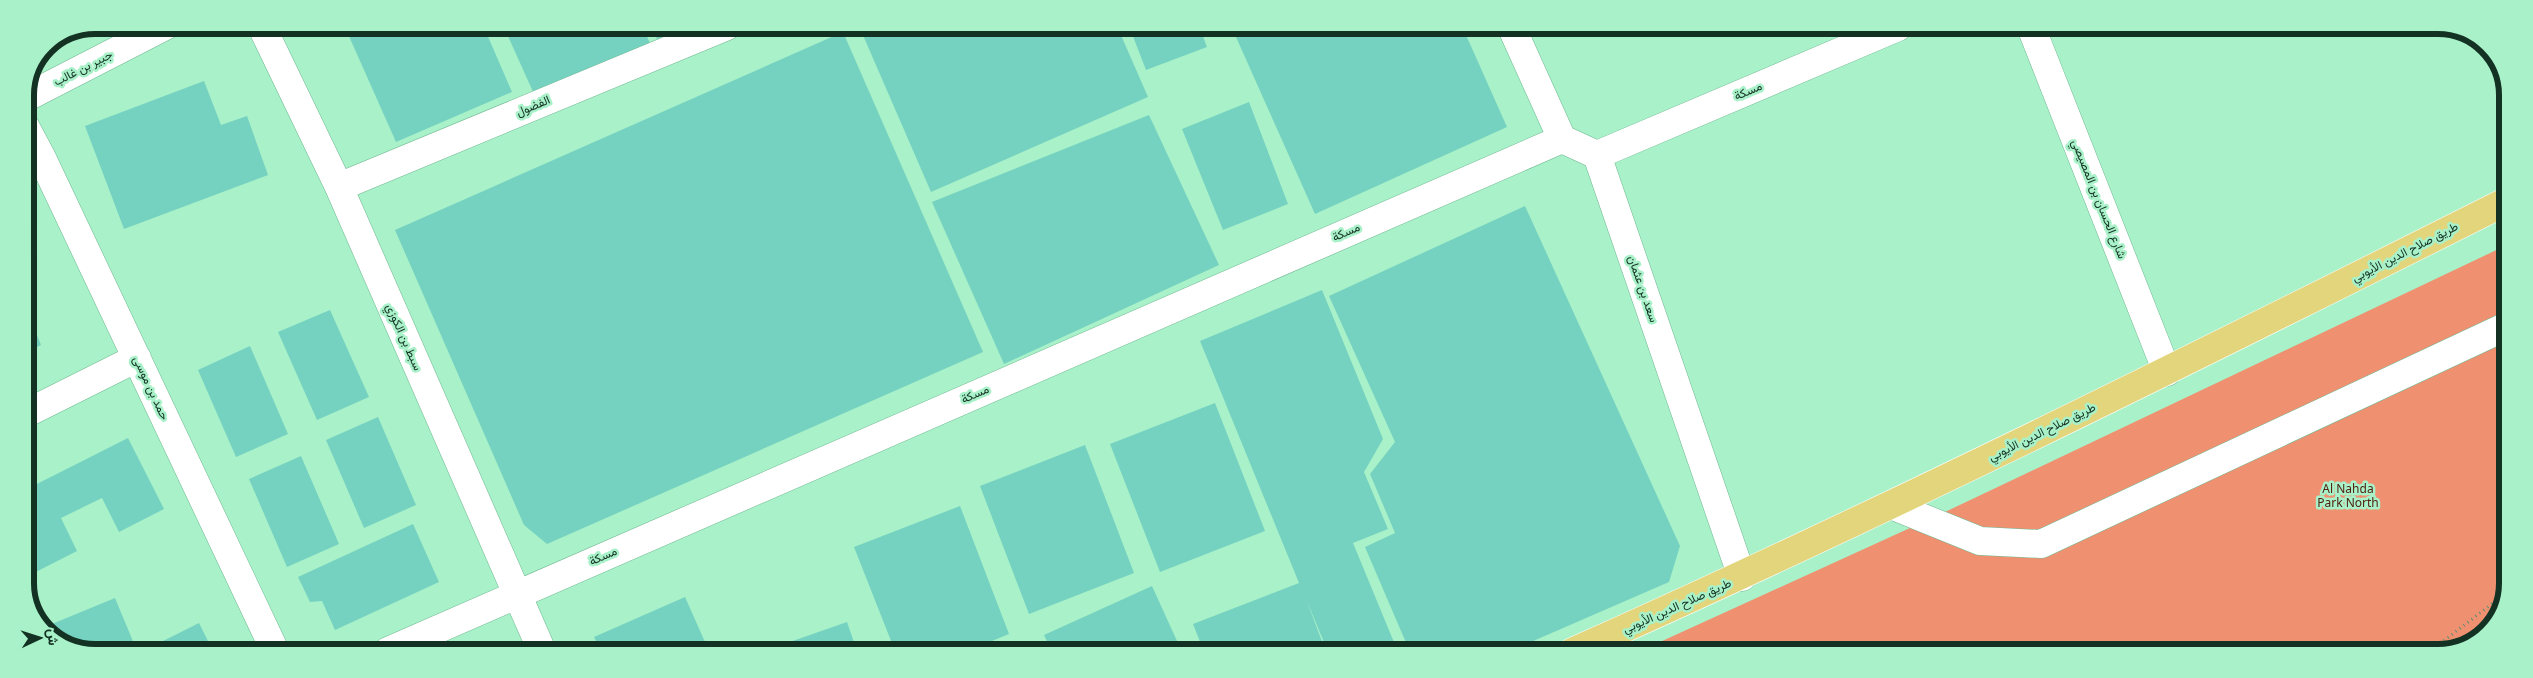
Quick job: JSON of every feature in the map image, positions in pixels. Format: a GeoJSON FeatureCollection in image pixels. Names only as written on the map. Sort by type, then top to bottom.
{"type":"FeatureCollection","features":[{"type":"Feature","properties":{"kind":"main road","name":"طريق صلاح الدين الأيوبي"},"geometry":{"type":"LineString","coordinates":[[1590,644],[1742,577],[2167,372],[2499,205]]}},
{"type":"Feature","properties":{"kind":"street","name":"جبير بن غالب"},"geometry":{"type":"LineString","coordinates":[[34,93],[149,34]]}},
{"type":"Feature","properties":{"kind":"street","name":"سبط بن الكوزي"},"geometry":{"type":"LineString","coordinates":[[266,34],[339,187],[539,644]]}},
{"type":"Feature","properties":{"kind":"street","name":"الفضول"},"geometry":{"type":"LineString","coordinates":[[339,187],[708,34]]}},
{"type":"Feature","properties":{"kind":"street"},"geometry":{"type":"LineString","coordinates":[[1514,34],[1562,138],[1597,155]]}},
{"type":"Feature","properties":{"kind":"street","name":"مسكة"},"geometry":{"type":"LineString","coordinates":[[1597,155],[1882,34]]}},
{"type":"Feature","properties":{"kind":"street","name":"شارع الحسان بن المصيصي"},"geometry":{"type":"LineString","coordinates":[[2034,34],[2167,372]]}},
{"type":"Feature","properties":{"kind":"street","name":"مسكة"},"geometry":{"type":"LineString","coordinates":[[404,644],[1562,138]]}},
{"type":"Feature","properties":{"kind":"street","name":"سعد بن عثمان"},"geometry":{"type":"LineString","coordinates":[[1597,155],[1742,577]]}},
{"type":"Feature","properties":{"kind":"street","name":"حمد بن موسى"},"geometry":{"type":"LineString","coordinates":[[34,162],[137,358],[272,644]]}},
{"type":"Feature","properties":{"kind":"street"},"geometry":{"type":"LineString","coordinates":[[1891,505],[1980,541],[2041,544],[2499,330]]}},
{"type":"Feature","properties":{"kind":"street"},"geometry":{"type":"LineString","coordinates":[[34,410],[137,358]]}},
{"type":"Feature","properties":{"kind":"path"},"geometry":{"type":"LineString","coordinates":[[2440,644],[2497,600]]}},
{"type":"Feature","properties":{"kind":"green space","name":"Al Nahda Park North"},"geometry":{"type":"Polygon","coordinates":[[[2499,249],[2499,591],[2495,607],[2489,617],[2469,636],[2446,644],[1656,644],[1945,512],[2499,249]]]}},
{"type":"Feature","properties":{"kind":"building"},"geometry":{"type":"Polygon","coordinates":[[[348,34],[487,34],[512,92],[396,142],[348,34]]]}},
{"type":"Feature","properties":{"kind":"building"},"geometry":{"type":"Polygon","coordinates":[[[507,34],[646,34],[650,43],[534,94],[507,34]]]}},
{"type":"Feature","properties":{"kind":"building"},"geometry":{"type":"Polygon","coordinates":[[[655,34],[669,34],[657,39],[655,34]]]}},
{"type":"Feature","properties":{"kind":"building"},"geometry":{"type":"Polygon","coordinates":[[[838,34],[844,34],[983,352],[547,544],[524,525],[395,230],[838,34]]]}},
{"type":"Feature","properties":{"kind":"building"},"geometry":{"type":"Polygon","coordinates":[[[862,34],[1120,34],[1148,97],[931,192],[862,34]]]}},
{"type":"Feature","properties":{"kind":"building"},"geometry":{"type":"Polygon","coordinates":[[[1132,34],[1202,34],[1207,47],[1146,70],[1132,34]]]}},
{"type":"Feature","properties":{"kind":"building"},"geometry":{"type":"Polygon","coordinates":[[[1243,34],[1466,34],[1507,127],[1315,214],[1236,37],[1243,34]]]}},
{"type":"Feature","properties":{"kind":"building"},"geometry":{"type":"Polygon","coordinates":[[[204,81],[221,125],[247,116],[268,175],[124,229],[85,126],[204,81]]]}},
{"type":"Feature","properties":{"kind":"building"},"geometry":{"type":"Polygon","coordinates":[[[1249,102],[1288,204],[1223,230],[1182,129],[1249,102]]]}},
{"type":"Feature","properties":{"kind":"building"},"geometry":{"type":"Polygon","coordinates":[[[1149,115],[1219,265],[1004,364],[932,202],[1149,115]]]}},
{"type":"Feature","properties":{"kind":"building"},"geometry":{"type":"Polygon","coordinates":[[[1525,206],[1680,546],[1669,582],[1526,644],[1407,644],[1365,547],[1395,533],[1370,474],[1395,442],[1329,296],[1525,206]]]}},
{"type":"Feature","properties":{"kind":"building"},"geometry":{"type":"Polygon","coordinates":[[[1322,290],[1383,439],[1364,472],[1388,529],[1353,543],[1395,644],[1325,644],[1306,599],[1323,644],[1201,644],[1193,624],[1299,583],[1200,341],[1322,290]]]}},
{"type":"Feature","properties":{"kind":"building"},"geometry":{"type":"Polygon","coordinates":[[[330,310],[369,397],[317,420],[278,332],[330,310]]]}},
{"type":"Feature","properties":{"kind":"building"},"geometry":{"type":"Polygon","coordinates":[[[34,328],[41,345],[34,348],[34,328]]]}},
{"type":"Feature","properties":{"kind":"building"},"geometry":{"type":"Polygon","coordinates":[[[250,346],[288,434],[236,457],[198,370],[250,346]]]}},
{"type":"Feature","properties":{"kind":"building"},"geometry":{"type":"Polygon","coordinates":[[[1215,403],[1265,531],[1160,572],[1110,444],[1215,403]]]}},
{"type":"Feature","properties":{"kind":"building"},"geometry":{"type":"Polygon","coordinates":[[[378,417],[416,505],[364,528],[326,440],[378,417]]]}},
{"type":"Feature","properties":{"kind":"building"},"geometry":{"type":"Polygon","coordinates":[[[128,438],[164,509],[119,532],[102,498],[61,518],[77,551],[34,573],[34,485],[128,438]]]}},
{"type":"Feature","properties":{"kind":"building"},"geometry":{"type":"Polygon","coordinates":[[[1085,445],[1134,573],[1029,614],[980,486],[1085,445]]]}},
{"type":"Feature","properties":{"kind":"building"},"geometry":{"type":"Polygon","coordinates":[[[301,456],[339,544],[287,567],[249,479],[301,456]]]}},
{"type":"Feature","properties":{"kind":"building"},"geometry":{"type":"Polygon","coordinates":[[[960,506],[1009,634],[985,644],[892,644],[854,547],[960,506]]]}},
{"type":"Feature","properties":{"kind":"building"},"geometry":{"type":"Polygon","coordinates":[[[413,524],[439,582],[335,630],[322,601],[310,602],[298,577],[413,524]]]}},
{"type":"Feature","properties":{"kind":"building"},"geometry":{"type":"Polygon","coordinates":[[[1152,586],[1178,644],[1048,644],[1044,635],[1152,586]]]}},
{"type":"Feature","properties":{"kind":"building"},"geometry":{"type":"Polygon","coordinates":[[[685,597],[706,644],[598,644],[594,637],[685,597]]]}},
{"type":"Feature","properties":{"kind":"building"},"geometry":{"type":"Polygon","coordinates":[[[115,598],[134,644],[87,644],[65,637],[65,619],[115,598]]]}},
{"type":"Feature","properties":{"kind":"building"},"geometry":{"type":"Polygon","coordinates":[[[847,622],[855,644],[784,644],[847,622]]]}},
{"type":"Feature","properties":{"kind":"building"},"geometry":{"type":"Polygon","coordinates":[[[199,623],[210,644],[157,644],[199,623]]]}}]}
